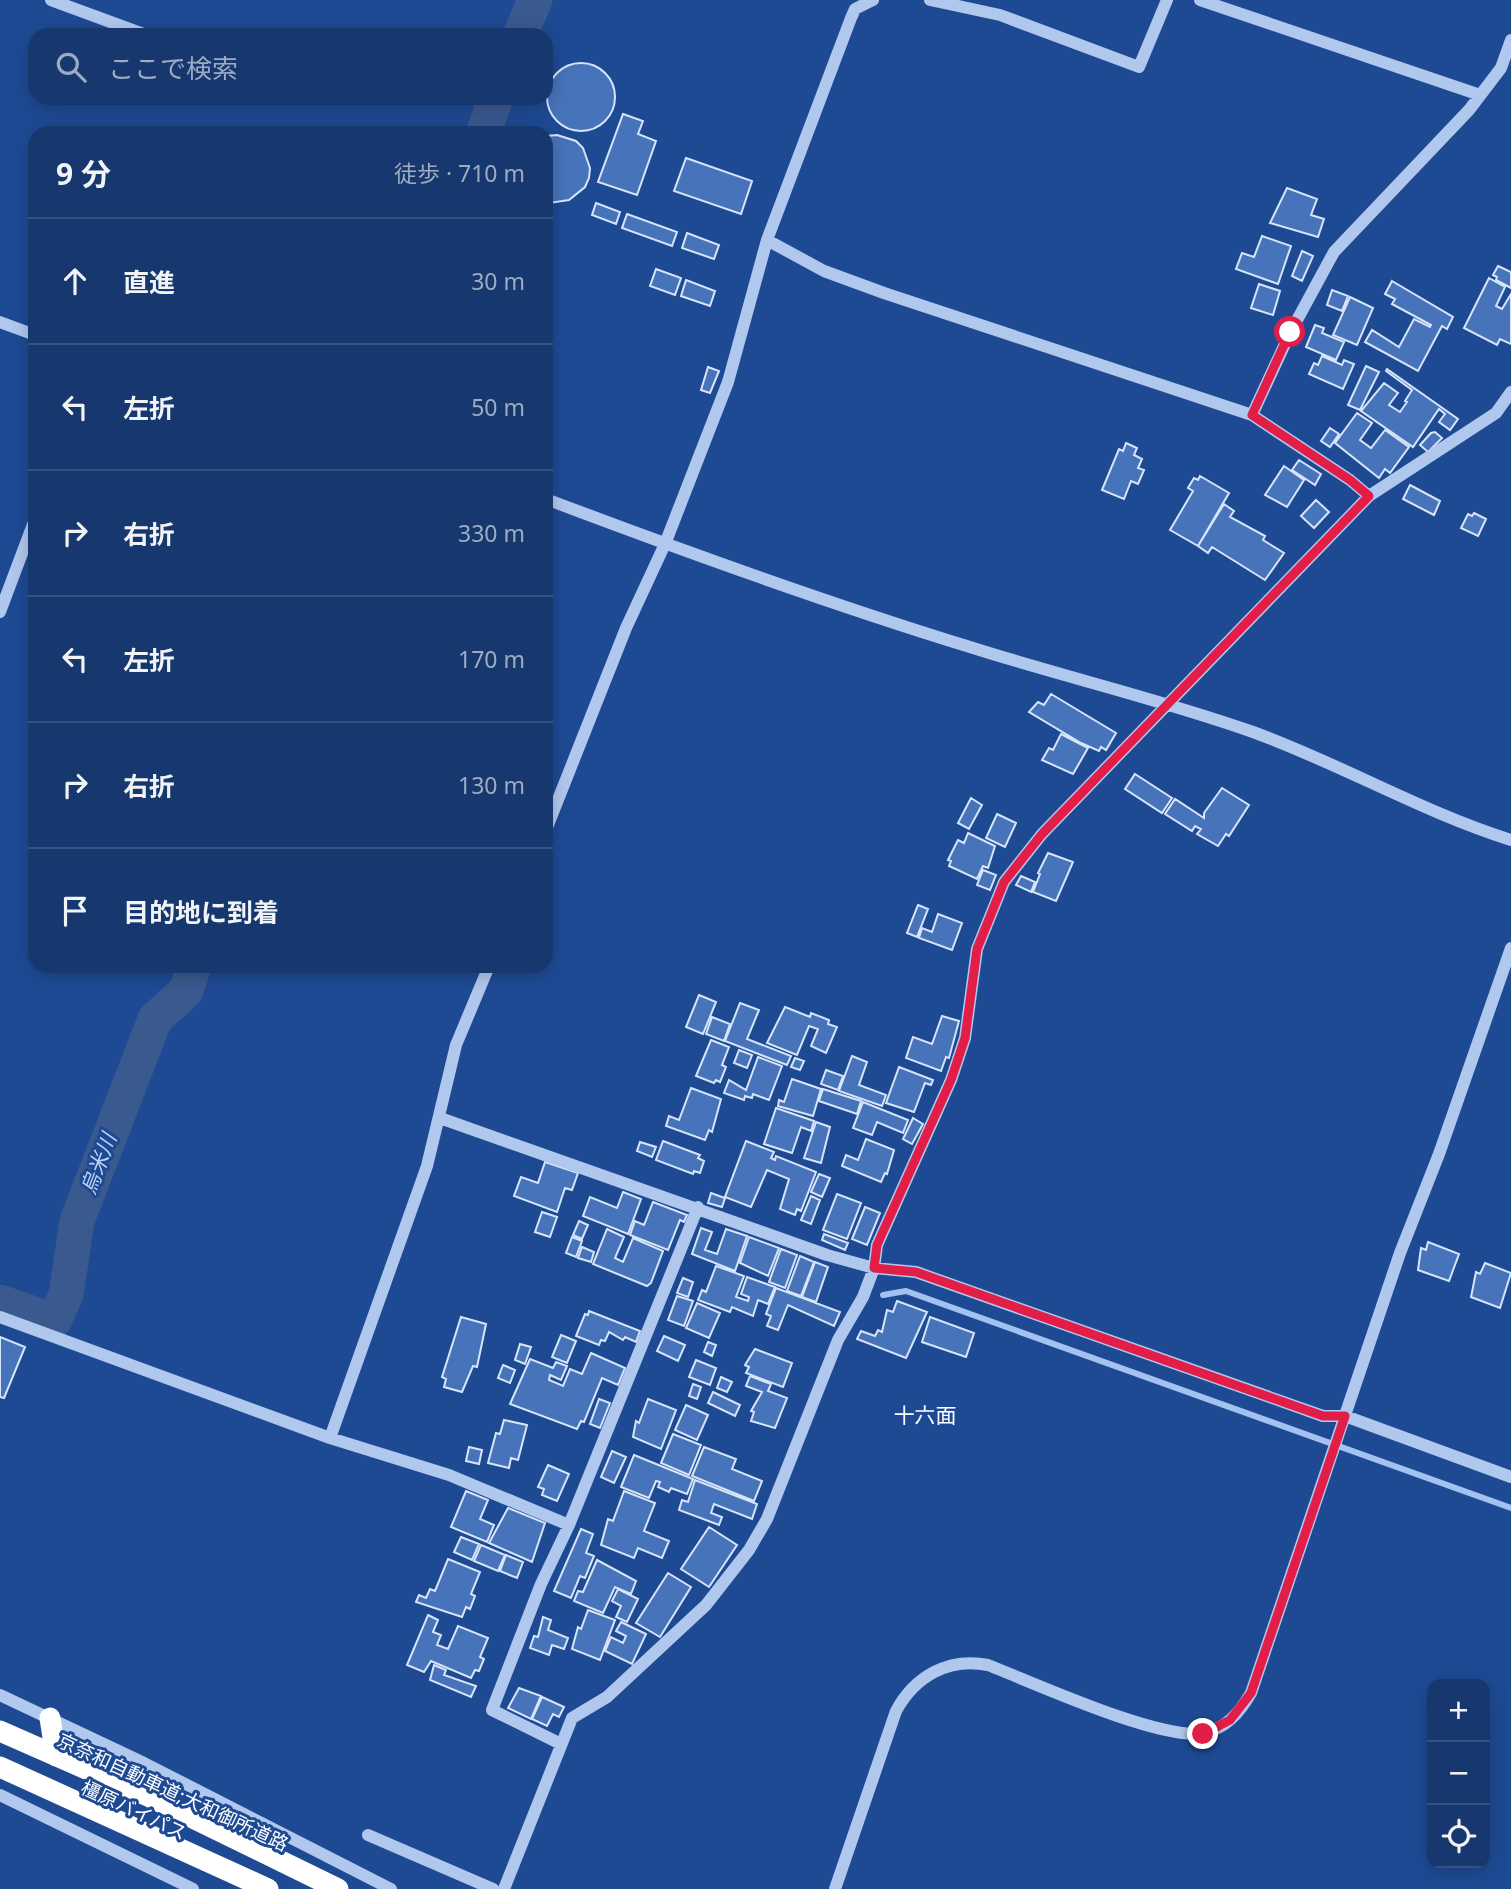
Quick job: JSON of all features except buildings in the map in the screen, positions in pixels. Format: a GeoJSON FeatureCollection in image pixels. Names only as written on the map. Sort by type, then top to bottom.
{"type":"FeatureCollection","features":[{"type":"Feature","properties":{"kind":"highway"},"geometry":{"type":"LineString","coordinates":[[50,1718],[56,1756]]}},
{"type":"Feature","properties":{"kind":"highway","name":"橿原バイパス"},"geometry":{"type":"LineString","coordinates":[[0,1734],[150,1797],[338,1889]]}},
{"type":"Feature","properties":{"kind":"highway","name":"京奈和自動車道;大和御所道路"},"geometry":{"type":"LineString","coordinates":[[0,1734],[326,1889]]}},
{"type":"Feature","properties":{"kind":"highway"},"geometry":{"type":"LineString","coordinates":[[0,1767],[268,1889]]}},
{"type":"Feature","properties":{"kind":"highway","name":"橿原バイパス"},"geometry":{"type":"LineString","coordinates":[[0,1775],[248,1889]]}},
{"type":"Feature","properties":{"kind":"street"},"geometry":{"type":"LineString","coordinates":[[51,0],[127,28]]}},
{"type":"Feature","properties":{"kind":"street"},"geometry":{"type":"LineString","coordinates":[[553,812],[626,628],[665,544],[727,382],[767,240],[851,18],[855,9],[873,0]]}},
{"type":"Feature","properties":{"kind":"street"},"geometry":{"type":"LineString","coordinates":[[930,0],[1000,15],[1139,68],[1167,0]]}},
{"type":"Feature","properties":{"kind":"street"},"geometry":{"type":"LineString","coordinates":[[1200,0],[1480,95]]}},
{"type":"Feature","properties":{"kind":"street"},"geometry":{"type":"LineString","coordinates":[[1252,415],[1290,332],[1334,252],[1372,215],[1480,95],[1501,68],[1511,40]]}},
{"type":"Feature","properties":{"kind":"street"},"geometry":{"type":"LineString","coordinates":[[767,240],[824,271],[884,293],[1252,415],[1350,480],[1369,496]]}},
{"type":"Feature","properties":{"kind":"street"},"geometry":{"type":"LineString","coordinates":[[0,322],[28,332]]}},
{"type":"Feature","properties":{"kind":"street"},"geometry":{"type":"LineString","coordinates":[[504,1889],[572,1718],[607,1697],[706,1605],[749,1550],[767,1519],[838,1340],[863,1297],[874,1268],[877,1245],[951,1080],[965,1038],[977,949],[1004,882],[1042,834],[1369,496],[1496,413],[1511,392]]}},
{"type":"Feature","properties":{"kind":"street"},"geometry":{"type":"LineString","coordinates":[[553,502],[665,544],[969,647],[1166,704],[1255,733],[1473,828],[1511,841]]}},
{"type":"Feature","properties":{"kind":"street"},"geometry":{"type":"LineString","coordinates":[[0,612],[28,538]]}},
{"type":"Feature","properties":{"kind":"street"},"geometry":{"type":"LineString","coordinates":[[835,1889],[896,1711],[906,1693],[936,1670],[971,1661],[988,1665],[1168,1732],[1203,1734],[1230,1720],[1251,1693],[1399,1253],[1439,1154],[1511,948]]}},
{"type":"Feature","properties":{"kind":"street"},"geometry":{"type":"LineString","coordinates":[[330,1438],[427,1166],[456,1045],[486,973]]}},
{"type":"Feature","properties":{"kind":"street"},"geometry":{"type":"LineString","coordinates":[[440,1118],[698,1207],[827,1255],[874,1268],[916,1272],[1323,1416],[1345,1416],[1511,1477]]}},
{"type":"Feature","properties":{"kind":"street"},"geometry":{"type":"LineString","coordinates":[[561,1744],[492,1710],[541,1584],[569,1525],[698,1207]]}},
{"type":"Feature","properties":{"kind":"street"},"geometry":{"type":"LineString","coordinates":[[0,1317],[330,1438],[449,1475],[569,1525]]}},
{"type":"Feature","properties":{"kind":"street"},"geometry":{"type":"LineString","coordinates":[[0,1695],[391,1889]]}},
{"type":"Feature","properties":{"kind":"street"},"geometry":{"type":"LineString","coordinates":[[0,1795],[193,1889]]}},
{"type":"Feature","properties":{"kind":"street"},"geometry":{"type":"LineString","coordinates":[[368,1835],[493,1889]]}},
{"type":"Feature","properties":{"kind":"waterway","name":"烏米川"},"geometry":{"type":"LineString","coordinates":[[523,28],[535,0]]}},
{"type":"Feature","properties":{"kind":"waterway","name":"烏米川"},"geometry":{"type":"LineString","coordinates":[[486,126],[493,105]]}},
{"type":"Feature","properties":{"kind":"waterway","name":"烏米川"},"geometry":{"type":"LineString","coordinates":[[0,1302],[54,1321],[66,1295],[77,1221],[155,1019],[186,991],[192,973]]}},
{"type":"Feature","properties":{"kind":"waterway"},"geometry":{"type":"LineString","coordinates":[[883,1295],[906,1291],[1511,1508]]}},
{"type":"Feature","properties":{"kind":"district","name":"十六面"},"geometry":{"type":"Point","coordinates":[925,1416]}},
{"type":"Feature","properties":{"kind":"route"},"geometry":{"type":"LineString","coordinates":[[1203,1734],[1230,1720],[1242,1708],[1251,1693],[1345,1416],[1323,1416],[916,1272],[874,1268],[877,1245],[951,1080],[965,1038],[977,949],[1004,882],[1042,834],[1369,496],[1350,480],[1252,415],[1290,332]]}}]}
